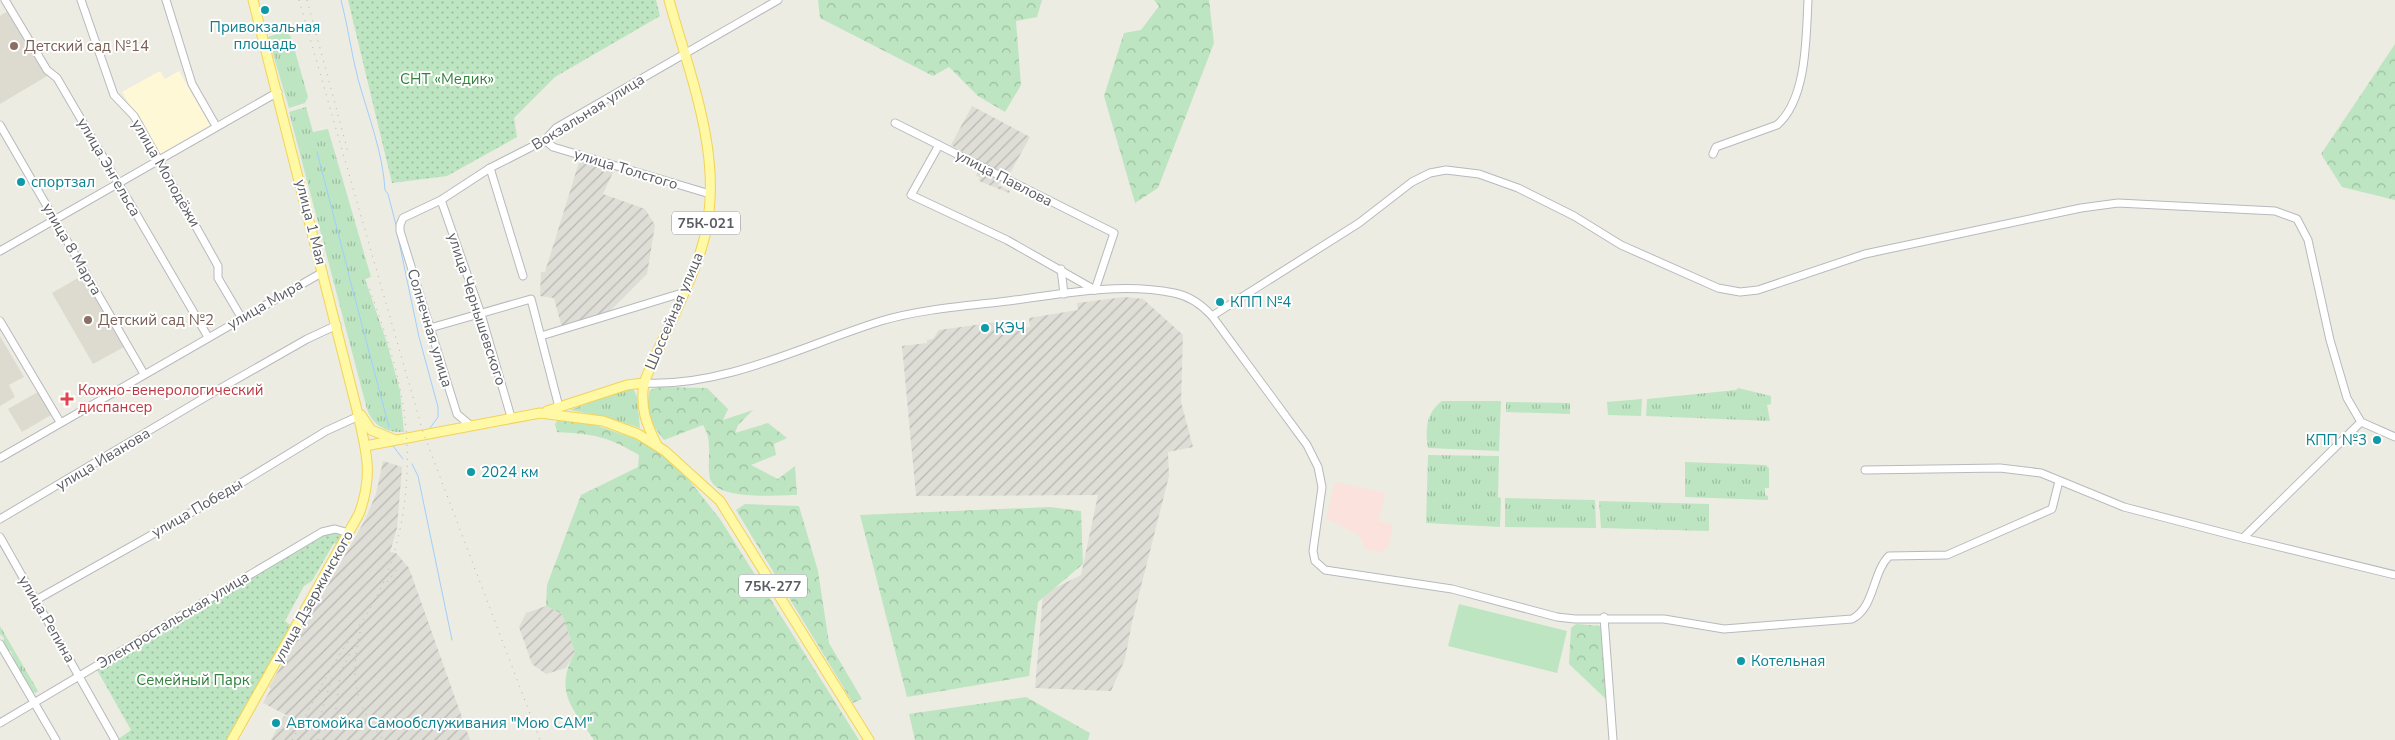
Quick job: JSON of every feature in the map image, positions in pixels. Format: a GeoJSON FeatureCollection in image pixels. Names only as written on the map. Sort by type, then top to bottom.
{"type":"FeatureCollection","features":[{"type":"Feature","properties":{"kind":"main road","name":"улица 1 Мая"},"geometry":{"type":"LineString","coordinates":[[254,0],[337,326],[364,441]]}},
{"type":"Feature","properties":{"kind":"main road","name":"75К-021"},"geometry":{"type":"LineString","coordinates":[[669,0],[684,54]]}},
{"type":"Feature","properties":{"kind":"main road","name":"Шоссейная улица"},"geometry":{"type":"LineString","coordinates":[[659,447],[644,416],[642,401],[644,383],[701,249],[710,194],[708,152],[703,124],[684,54]]}},
{"type":"Feature","properties":{"kind":"main road"},"geometry":{"type":"LineString","coordinates":[[364,441],[379,438],[420,437],[470,424],[540,413],[627,385],[644,383]]}},
{"type":"Feature","properties":{"kind":"main road"},"geometry":{"type":"LineString","coordinates":[[358,413],[379,438]]}},
{"type":"Feature","properties":{"kind":"main road"},"geometry":{"type":"LineString","coordinates":[[540,413],[603,421],[638,434],[659,447]]}},
{"type":"Feature","properties":{"kind":"main road"},"geometry":{"type":"LineString","coordinates":[[368,473],[379,438]]}},
{"type":"Feature","properties":{"kind":"main road","name":"улица Дзержинского"},"geometry":{"type":"LineString","coordinates":[[232,740],[349,534],[366,496],[368,473],[364,441]]}},
{"type":"Feature","properties":{"kind":"main road","name":"75К-277"},"geometry":{"type":"LineString","coordinates":[[659,447],[705,485],[720,501],[869,740]]}},
{"type":"Feature","properties":{"kind":"street","name":"улица Энгельса"},"geometry":{"type":"LineString","coordinates":[[5,0],[47,70],[57,78],[208,337]]}},
{"type":"Feature","properties":{"kind":"street","name":"улица Молодёжи"},"geometry":{"type":"LineString","coordinates":[[81,0],[114,95],[134,116],[218,266],[218,278],[242,317]]}},
{"type":"Feature","properties":{"kind":"street"},"geometry":{"type":"LineString","coordinates":[[166,0],[192,84],[216,126]]}},
{"type":"Feature","properties":{"kind":"street","name":"Вокзальная улица"},"geometry":{"type":"LineString","coordinates":[[400,225],[403,218],[441,200],[490,168],[544,140],[556,128],[778,0]]}},
{"type":"Feature","properties":{"kind":"street"},"geometry":{"type":"LineString","coordinates":[[1713,154],[1716,146],[1776,125],[1785,118],[1794,102],[1805,59],[1808,0]]}},
{"type":"Feature","properties":{"kind":"street"},"geometry":{"type":"LineString","coordinates":[[0,251],[278,92]]}},
{"type":"Feature","properties":{"kind":"street","name":"улица Павлова"},"geometry":{"type":"LineString","coordinates":[[895,123],[1114,233],[1095,290]]}},
{"type":"Feature","properties":{"kind":"street","name":"улица 8 Марта"},"geometry":{"type":"LineString","coordinates":[[0,125],[144,374]]}},
{"type":"Feature","properties":{"kind":"street","name":"улица Толстого"},"geometry":{"type":"LineString","coordinates":[[544,140],[553,147],[710,194]]}},
{"type":"Feature","properties":{"kind":"street"},"geometry":{"type":"LineString","coordinates":[[939,145],[911,195],[1007,240],[1095,290]]}},
{"type":"Feature","properties":{"kind":"street"},"geometry":{"type":"LineString","coordinates":[[490,168],[523,276]]}},
{"type":"Feature","properties":{"kind":"street"},"geometry":{"type":"LineString","coordinates":[[1212,316],[1359,223],[1412,182],[1430,174],[1446,170],[1479,174],[1518,188],[1574,216],[1629,249],[1718,288],[1740,292],[1758,290],[1865,254],[2081,208],[2118,203],[2275,210],[2296,220],[2308,240],[2347,398],[2361,422],[2395,437]]}},
{"type":"Feature","properties":{"kind":"street","name":"улица Чернышевского"},"geometry":{"type":"LineString","coordinates":[[441,200],[481,314],[512,417]]}},
{"type":"Feature","properties":{"kind":"street","name":"Солнечная улица"},"geometry":{"type":"LineString","coordinates":[[400,225],[457,414],[470,424]]}},
{"type":"Feature","properties":{"kind":"street"},"geometry":{"type":"LineString","coordinates":[[1061,270],[1064,294]]}},
{"type":"Feature","properties":{"kind":"street","name":"улица Мира"},"geometry":{"type":"LineString","coordinates":[[0,458],[323,272]]}},
{"type":"Feature","properties":{"kind":"street"},"geometry":{"type":"LineString","coordinates":[[644,383],[674,383],[730,372],[882,321],[922,313],[1095,290],[1144,289],[1173,293],[1196,301],[1212,316],[1307,445],[1318,467],[1322,487],[1313,551],[1316,561],[1325,570],[1452,589],[1557,617],[1664,619],[1724,629],[1852,619],[1862,611],[1888,556],[1934,556],[1958,551],[2052,509],[2060,481]]}},
{"type":"Feature","properties":{"kind":"street"},"geometry":{"type":"LineString","coordinates":[[541,336],[682,293]]}},
{"type":"Feature","properties":{"kind":"street"},"geometry":{"type":"LineString","coordinates":[[430,328],[531,299],[560,408]]}},
{"type":"Feature","properties":{"kind":"street"},"geometry":{"type":"LineString","coordinates":[[0,320],[60,422]]}},
{"type":"Feature","properties":{"kind":"street","name":"улица Иванова"},"geometry":{"type":"LineString","coordinates":[[0,519],[214,392],[307,339],[337,326]]}},
{"type":"Feature","properties":{"kind":"street","name":"улица Победы"},"geometry":{"type":"LineString","coordinates":[[36,600],[210,502],[358,413]]}},
{"type":"Feature","properties":{"kind":"street"},"geometry":{"type":"LineString","coordinates":[[2243,538],[2361,422]]}},
{"type":"Feature","properties":{"kind":"street"},"geometry":{"type":"LineString","coordinates":[[1865,470],[2000,468],[2041,472],[2124,507],[2395,575]]}},
{"type":"Feature","properties":{"kind":"street","name":"Электростальская улица"},"geometry":{"type":"LineString","coordinates":[[0,723],[322,532],[335,529],[349,534]]}},
{"type":"Feature","properties":{"kind":"street","name":"улица Репина"},"geometry":{"type":"LineString","coordinates":[[0,537],[115,740]]}},
{"type":"Feature","properties":{"kind":"street"},"geometry":{"type":"LineString","coordinates":[[1604,618],[1613,740]]}},
{"type":"Feature","properties":{"kind":"street"},"geometry":{"type":"LineString","coordinates":[[0,644],[56,740]]}},
{"type":"Feature","properties":{"kind":"shaded area","name":"Детский сад №14"},"geometry":{"type":"Polygon","coordinates":[[[8,11],[47,76],[0,104],[0,16],[8,11]]]}},
{"type":"Feature","properties":{"kind":"shaded area"},"geometry":{"type":"Polygon","coordinates":[[[160,71],[165,79],[179,71],[210,125],[158,155],[122,92],[160,71]]]}},
{"type":"Feature","properties":{"kind":"shaded area"},"geometry":{"type":"Polygon","coordinates":[[[972,106],[1030,137],[1004,184],[1000,182],[998,185],[1010,191],[1009,193],[979,181],[980,177],[976,176],[983,163],[951,145],[972,106]]]}},
{"type":"Feature","properties":{"kind":"shaded area"},"geometry":{"type":"Polygon","coordinates":[[[580,159],[614,170],[603,194],[645,209],[655,225],[647,274],[610,311],[562,328],[554,298],[540,296],[541,272],[545,272],[580,159]]]}},
{"type":"Feature","properties":{"kind":"shaded area","name":"Детский сад №2"},"geometry":{"type":"Polygon","coordinates":[[[83,275],[124,347],[93,364],[52,293],[83,275]]]}},
{"type":"Feature","properties":{"kind":"shaded area"},"geometry":{"type":"Polygon","coordinates":[[[1125,297],[1143,299],[1183,335],[1181,402],[1193,447],[1168,452],[1169,476],[1132,622],[1125,659],[1111,691],[1035,688],[1043,594],[1081,575],[1098,495],[916,496],[902,346],[927,343],[927,340],[933,339],[939,330],[1005,321],[1007,330],[1030,327],[1029,318],[1078,310],[1077,303],[1125,297]]]}},
{"type":"Feature","properties":{"kind":"shaded area"},"geometry":{"type":"Polygon","coordinates":[[[0,336],[24,377],[9,385],[15,397],[0,406],[0,336]]]}},
{"type":"Feature","properties":{"kind":"shaded area"},"geometry":{"type":"Polygon","coordinates":[[[38,392],[51,415],[22,432],[8,409],[38,392]]]}},
{"type":"Feature","properties":{"kind":"shaded area"},"geometry":{"type":"Polygon","coordinates":[[[383,461],[402,467],[397,528],[390,552],[396,553],[409,568],[470,740],[271,740],[284,716],[290,717],[263,703],[271,689],[269,687],[365,520],[376,494],[383,461]]]}},
{"type":"Feature","properties":{"kind":"shaded area"},"geometry":{"type":"Polygon","coordinates":[[[1335,482],[1385,493],[1379,521],[1393,525],[1388,549],[1384,548],[1382,553],[1366,549],[1360,536],[1326,518],[1335,482]]]}},
{"type":"Feature","properties":{"kind":"shaded area"},"geometry":{"type":"Polygon","coordinates":[[[546,606],[562,614],[575,652],[566,668],[546,674],[532,664],[519,627],[526,613],[546,606]]]}},
{"type":"Feature","properties":{"kind":"green space","name":"СНТ «Медик»"},"geometry":{"type":"Polygon","coordinates":[[[348,0],[656,0],[660,16],[555,77],[514,118],[517,137],[447,176],[392,183],[348,0]]]}},
{"type":"Feature","properties":{"kind":"green space"},"geometry":{"type":"Polygon","coordinates":[[[818,0],[1042,0],[1037,17],[1016,21],[1021,85],[1005,112],[978,96],[949,67],[933,76],[820,18],[818,0]]]}},
{"type":"Feature","properties":{"kind":"green space"},"geometry":{"type":"Polygon","coordinates":[[[1154,0],[1209,0],[1214,43],[1158,188],[1135,203],[1104,96],[1124,33],[1141,30],[1159,6],[1154,0]]]}},
{"type":"Feature","properties":{"kind":"green space"},"geometry":{"type":"Polygon","coordinates":[[[286,31],[291,37],[308,97],[305,103],[289,108],[268,37],[286,31]]]}},
{"type":"Feature","properties":{"kind":"green space"},"geometry":{"type":"Polygon","coordinates":[[[2395,44],[2395,200],[2342,187],[2321,154],[2395,44]]]}},
{"type":"Feature","properties":{"kind":"green space"},"geometry":{"type":"Polygon","coordinates":[[[306,107],[313,132],[328,129],[371,277],[365,279],[387,343],[400,391],[404,432],[386,430],[381,427],[373,420],[367,409],[289,112],[306,107]]]}},
{"type":"Feature","properties":{"kind":"green space"},"geometry":{"type":"Polygon","coordinates":[[[659,387],[707,388],[728,409],[723,420],[753,410],[738,425],[735,433],[768,423],[787,438],[774,444],[776,455],[751,465],[778,479],[795,466],[797,495],[749,495],[723,490],[714,485],[710,478],[709,444],[703,425],[664,440],[655,428],[648,411],[648,398],[650,390],[659,387]]]}},
{"type":"Feature","properties":{"kind":"green space"},"geometry":{"type":"Polygon","coordinates":[[[629,388],[634,390],[637,397],[640,428],[607,417],[570,410],[629,388]]]}},
{"type":"Feature","properties":{"kind":"green space"},"geometry":{"type":"Polygon","coordinates":[[[1738,388],[1771,396],[1771,404],[1767,405],[1770,421],[1646,416],[1647,399],[1736,390],[1738,388]]]}},
{"type":"Feature","properties":{"kind":"green space"},"geometry":{"type":"Polygon","coordinates":[[[1642,399],[1641,416],[1608,415],[1607,402],[1642,399]]]}},
{"type":"Feature","properties":{"kind":"green space"},"geometry":{"type":"Polygon","coordinates":[[[1442,401],[1501,401],[1499,451],[1428,448],[1428,422],[1433,411],[1442,401]]]}},
{"type":"Feature","properties":{"kind":"green space"},"geometry":{"type":"Polygon","coordinates":[[[1506,402],[1570,403],[1570,414],[1506,412],[1506,402]]]}},
{"type":"Feature","properties":{"kind":"green space"},"geometry":{"type":"Polygon","coordinates":[[[559,418],[598,426],[633,438],[661,452],[689,480],[720,519],[859,740],[594,740],[578,718],[568,698],[566,678],[575,652],[562,614],[546,606],[547,585],[581,495],[638,467],[639,455],[600,437],[557,432],[555,424],[559,418]]]}},
{"type":"Feature","properties":{"kind":"green space"},"geometry":{"type":"Polygon","coordinates":[[[1428,455],[1499,456],[1498,497],[1501,498],[1500,527],[1426,523],[1428,455]]]}},
{"type":"Feature","properties":{"kind":"green space"},"geometry":{"type":"Polygon","coordinates":[[[1685,462],[1766,465],[1769,468],[1769,488],[1765,488],[1765,495],[1768,496],[1768,500],[1685,497],[1685,462]]]}},
{"type":"Feature","properties":{"kind":"green space"},"geometry":{"type":"Polygon","coordinates":[[[1505,498],[1595,500],[1596,528],[1505,527],[1505,498]]]}},
{"type":"Feature","properties":{"kind":"green space"},"geometry":{"type":"Polygon","coordinates":[[[1599,501],[1709,504],[1709,531],[1601,528],[1599,501]]]}},
{"type":"Feature","properties":{"kind":"green space"},"geometry":{"type":"Polygon","coordinates":[[[745,504],[799,506],[818,571],[829,643],[862,699],[853,703],[736,510],[745,504]]]}},
{"type":"Feature","properties":{"kind":"green space"},"geometry":{"type":"Polygon","coordinates":[[[1050,507],[1081,511],[1083,564],[1038,602],[1029,676],[907,697],[860,515],[1050,507]]]}},
{"type":"Feature","properties":{"kind":"green space","name":"Семейный Парк"},"geometry":{"type":"Polygon","coordinates":[[[334,532],[344,534],[338,545],[334,543],[312,581],[304,586],[285,621],[290,625],[284,640],[227,740],[117,740],[131,730],[96,668],[323,534],[334,532]]]}},
{"type":"Feature","properties":{"kind":"green space"},"geometry":{"type":"Polygon","coordinates":[[[1459,604],[1567,631],[1557,673],[1448,646],[1459,604]]]}},
{"type":"Feature","properties":{"kind":"green space"},"geometry":{"type":"Polygon","coordinates":[[[1576,624],[1601,626],[1607,700],[1569,664],[1571,628],[1576,624]]]}},
{"type":"Feature","properties":{"kind":"green space"},"geometry":{"type":"Polygon","coordinates":[[[0,626],[38,691],[36,693],[33,692],[14,660],[11,651],[8,651],[3,641],[4,638],[0,634],[0,626]]]}},
{"type":"Feature","properties":{"kind":"green space"},"geometry":{"type":"Polygon","coordinates":[[[1026,697],[1090,733],[1088,740],[915,740],[909,714],[1026,697]]]}},
{"type":"Feature","properties":{"kind":"waterway"},"geometry":{"type":"LineString","coordinates":[[341,0],[353,59],[378,148],[385,190],[388,194],[396,225]]}},
{"type":"Feature","properties":{"kind":"waterway"},"geometry":{"type":"LineString","coordinates":[[317,152],[347,267]]}},
{"type":"Feature","properties":{"kind":"waterway"},"geometry":{"type":"LineString","coordinates":[[398,237],[419,337],[438,407],[438,417],[430,428]]}},
{"type":"Feature","properties":{"kind":"waterway"},"geometry":{"type":"LineString","coordinates":[[348,272],[389,427]]}},
{"type":"Feature","properties":{"kind":"waterway"},"geometry":{"type":"LineString","coordinates":[[393,446],[403,459]]}},
{"type":"Feature","properties":{"kind":"waterway"},"geometry":{"type":"LineString","coordinates":[[412,464],[418,476],[452,640]]}},
{"type":"Feature","properties":{"kind":"railway"},"geometry":{"type":"LineString","coordinates":[[299,0],[423,432],[540,740]]}},
{"type":"Feature","properties":{"kind":"railway"},"geometry":{"type":"LineString","coordinates":[[307,0],[348,152]]}},
{"type":"Feature","properties":{"kind":"railway"},"geometry":{"type":"LineString","coordinates":[[292,740],[332,667],[380,590],[397,543],[402,517],[407,465],[404,413],[394,362],[368,284]]}},
{"type":"Feature","properties":{"kind":"railway"},"geometry":{"type":"LineString","coordinates":[[387,582],[399,567]]}},
{"type":"Feature","properties":{"kind":"railway"},"geometry":{"type":"LineString","coordinates":[[360,632],[355,663],[357,689],[360,702],[366,714],[383,740]]}},
{"type":"Feature","properties":{"kind":"railway"},"geometry":{"type":"LineString","coordinates":[[336,709],[340,674],[354,645]]}},
{"type":"Feature","properties":{"kind":"railway"},"geometry":{"type":"LineString","coordinates":[[318,740],[322,710],[332,678]]}},
{"type":"Feature","properties":{"kind":"place","name":"Привокзальная площадь"},"geometry":{"type":"Point","coordinates":[265,10]}},
{"type":"Feature","properties":{"kind":"place","name":"Детский сад №14"},"geometry":{"type":"Point","coordinates":[14,46]}},
{"type":"Feature","properties":{"kind":"place","name":"спортзал"},"geometry":{"type":"Point","coordinates":[21,182]}},
{"type":"Feature","properties":{"kind":"place","name":"КПП №4"},"geometry":{"type":"Point","coordinates":[1220,302]}},
{"type":"Feature","properties":{"kind":"place","name":"Детский сад №2"},"geometry":{"type":"Point","coordinates":[88,320]}},
{"type":"Feature","properties":{"kind":"place","name":"КЭЧ"},"geometry":{"type":"Point","coordinates":[985,328]}},
{"type":"Feature","properties":{"kind":"place","name":"Кожно-венерологический диспансер"},"geometry":{"type":"Point","coordinates":[67,399]}},
{"type":"Feature","properties":{"kind":"place","name":"КПП №3"},"geometry":{"type":"Point","coordinates":[2377,440]}},
{"type":"Feature","properties":{"kind":"place","name":"2024 км"},"geometry":{"type":"Point","coordinates":[471,472]}},
{"type":"Feature","properties":{"kind":"place","name":"Котельная"},"geometry":{"type":"Point","coordinates":[1741,661]}},
{"type":"Feature","properties":{"kind":"place","name":"Автомойка Самообслуживания \"Мою САМ\""},"geometry":{"type":"Point","coordinates":[276,723]}}]}
